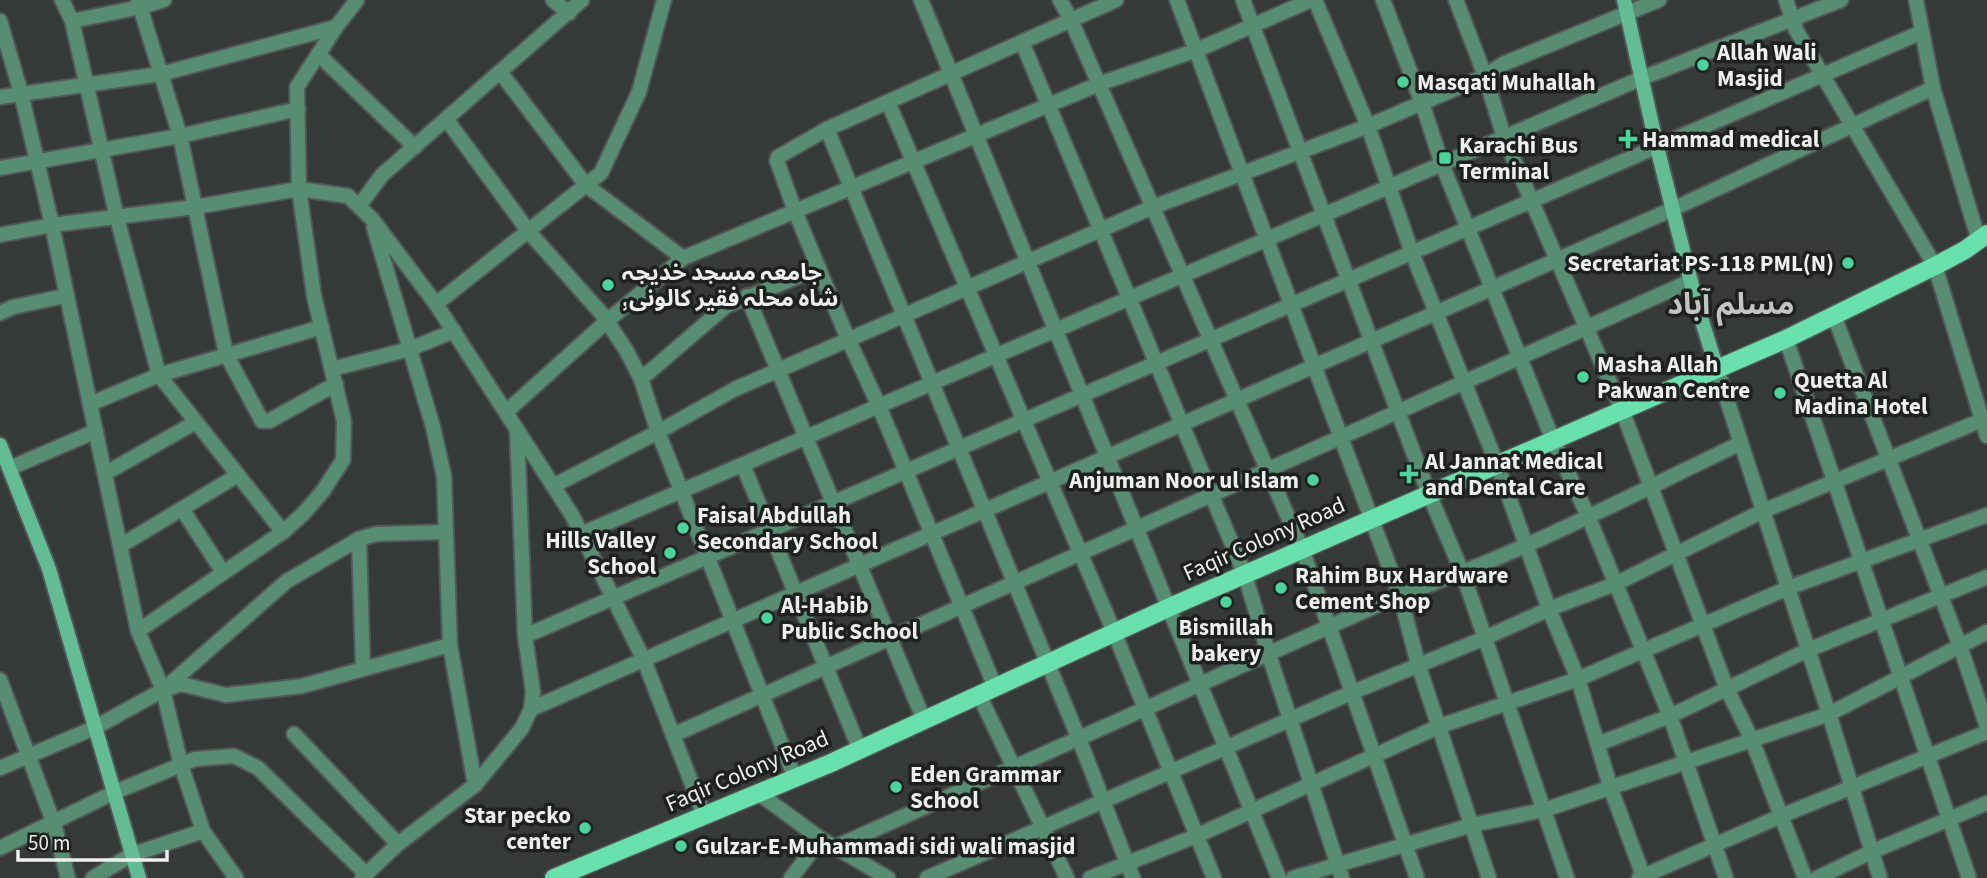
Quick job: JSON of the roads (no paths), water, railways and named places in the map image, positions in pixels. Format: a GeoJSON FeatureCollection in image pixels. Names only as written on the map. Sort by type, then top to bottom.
{"type":"FeatureCollection","features":[{"type":"Feature","properties":{"kind":"main road"},"geometry":{"type":"LineString","coordinates":[[1626,7],[1657,147],[1691,281],[1717,369]]}},
{"type":"Feature","properties":{"kind":"main road","name":"Faqir Colony Road"},"geometry":{"type":"LineString","coordinates":[[554,878],[860,750],[1170,607],[1786,339],[1935,267],[1983,237]]}},
{"type":"Feature","properties":{"kind":"main road"},"geometry":{"type":"LineString","coordinates":[[0,444],[49,569],[139,878]]}},
{"type":"Feature","properties":{"kind":"street"},"geometry":{"type":"LineString","coordinates":[[62,0],[72,21],[117,218],[159,375],[283,532]]}},
{"type":"Feature","properties":{"kind":"street"},"geometry":{"type":"LineString","coordinates":[[72,21],[164,0]]}},
{"type":"Feature","properties":{"kind":"street"},"geometry":{"type":"LineString","coordinates":[[138,631],[283,532],[323,491],[343,460],[344,421],[314,296],[299,189],[297,87],[335,27],[357,0]]}},
{"type":"Feature","properties":{"kind":"street"},"geometry":{"type":"LineString","coordinates":[[554,0],[569,13]]}},
{"type":"Feature","properties":{"kind":"street"},"geometry":{"type":"LineString","coordinates":[[359,206],[382,175],[582,0]]}},
{"type":"Feature","properties":{"kind":"street"},"geometry":{"type":"LineString","coordinates":[[436,304],[601,173],[639,92],[664,0]]}},
{"type":"Feature","properties":{"kind":"street"},"geometry":{"type":"LineString","coordinates":[[921,0],[1279,878]]}},
{"type":"Feature","properties":{"kind":"street"},"geometry":{"type":"LineString","coordinates":[[1060,0],[1302,549],[1418,878]]}},
{"type":"Feature","properties":{"kind":"street"},"geometry":{"type":"LineString","coordinates":[[1067,878],[1014,768],[962,607],[795,211],[778,165],[778,157],[827,129],[1116,0]]}},
{"type":"Feature","properties":{"kind":"street"},"geometry":{"type":"LineString","coordinates":[[1178,0],[1400,595],[1418,664],[1489,878]]}},
{"type":"Feature","properties":{"kind":"street"},"geometry":{"type":"LineString","coordinates":[[1244,0],[1429,494],[1463,574],[1567,878]]}},
{"type":"Feature","properties":{"kind":"street"},"geometry":{"type":"LineString","coordinates":[[506,412],[607,321],[683,258],[1099,84],[1197,50],[1313,0],[1368,126],[1412,253],[1497,464],[1549,608],[1578,679],[1611,789],[1642,877],[1987,729],[1960,646],[1834,316]]}},
{"type":"Feature","properties":{"kind":"street"},"geometry":{"type":"LineString","coordinates":[[1382,0],[1468,229],[1553,440],[1588,516],[1670,716],[1726,878]]}},
{"type":"Feature","properties":{"kind":"street"},"geometry":{"type":"LineString","coordinates":[[1456,0],[1485,76],[1504,137],[1622,410],[1727,689],[1752,740],[1805,878]]}},
{"type":"Feature","properties":{"kind":"street"},"geometry":{"type":"LineString","coordinates":[[553,486],[735,389],[777,370],[1153,207],[1300,153],[1422,103],[1485,76],[1626,7],[1659,0]]}},
{"type":"Feature","properties":{"kind":"street"},"geometry":{"type":"LineString","coordinates":[[1786,0],[1796,30],[1935,267],[1984,419],[1987,436]]}},
{"type":"Feature","properties":{"kind":"street"},"geometry":{"type":"LineString","coordinates":[[581,534],[1642,78],[1841,0]]}},
{"type":"Feature","properties":{"kind":"street"},"geometry":{"type":"LineString","coordinates":[[1916,0],[1933,88],[1983,237]]}},
{"type":"Feature","properties":{"kind":"street"},"geometry":{"type":"LineString","coordinates":[[140,4],[180,136],[226,354],[262,421],[269,421],[336,384]]}},
{"type":"Feature","properties":{"kind":"street"},"geometry":{"type":"LineString","coordinates":[[0,23],[21,93],[52,225],[138,631],[163,690],[181,765],[203,831],[236,878]]}},
{"type":"Feature","properties":{"kind":"street"},"geometry":{"type":"LineString","coordinates":[[0,97],[161,74],[335,27]]}},
{"type":"Feature","properties":{"kind":"street"},"geometry":{"type":"LineString","coordinates":[[525,636],[1922,32]]}},
{"type":"Feature","properties":{"kind":"street"},"geometry":{"type":"LineString","coordinates":[[1022,42],[1245,575],[1339,872]]}},
{"type":"Feature","properties":{"kind":"street"},"geometry":{"type":"LineString","coordinates":[[318,54],[415,146]]}},
{"type":"Feature","properties":{"kind":"street"},"geometry":{"type":"LineString","coordinates":[[500,73],[586,186],[683,258]]}},
{"type":"Feature","properties":{"kind":"street"},"geometry":{"type":"LineString","coordinates":[[531,709],[1673,209],[1933,88]]}},
{"type":"Feature","properties":{"kind":"street"},"geometry":{"type":"LineString","coordinates":[[888,102],[1114,632],[1214,878]]}},
{"type":"Feature","properties":{"kind":"street"},"geometry":{"type":"LineString","coordinates":[[0,168],[180,136],[298,109]]}},
{"type":"Feature","properties":{"kind":"street"},"geometry":{"type":"LineString","coordinates":[[447,120],[529,232],[607,321],[626,349],[641,379],[658,432],[795,778]]}},
{"type":"Feature","properties":{"kind":"street"},"geometry":{"type":"LineString","coordinates":[[827,129],[1079,739],[1133,878]]}},
{"type":"Feature","properties":{"kind":"street"},"geometry":{"type":"LineString","coordinates":[[0,235],[299,189],[348,196],[372,219],[436,304],[572,515],[644,660],[704,816]]}},
{"type":"Feature","properties":{"kind":"street"},"geometry":{"type":"LineString","coordinates":[[372,219],[433,427],[444,476],[450,645],[475,785]]}},
{"type":"Feature","properties":{"kind":"street"},"geometry":{"type":"LineString","coordinates":[[641,379],[726,306],[819,268]]}},
{"type":"Feature","properties":{"kind":"street"},"geometry":{"type":"LineString","coordinates":[[673,735],[1691,281]]}},
{"type":"Feature","properties":{"kind":"street"},"geometry":{"type":"LineString","coordinates":[[0,313],[13,307],[65,296]]}},
{"type":"Feature","properties":{"kind":"street"},"geometry":{"type":"LineString","coordinates":[[747,296],[924,720]]}},
{"type":"Feature","properties":{"kind":"street"},"geometry":{"type":"LineString","coordinates":[[90,404],[159,375],[322,327]]}},
{"type":"Feature","properties":{"kind":"street"},"geometry":{"type":"LineString","coordinates":[[332,369],[410,349],[454,331]]}},
{"type":"Feature","properties":{"kind":"street"},"geometry":{"type":"LineString","coordinates":[[1786,339],[1969,878]]}},
{"type":"Feature","properties":{"kind":"street"},"geometry":{"type":"LineString","coordinates":[[1717,369],[1880,878]]}},
{"type":"Feature","properties":{"kind":"street"},"geometry":{"type":"LineString","coordinates":[[927,878],[1289,719],[1485,638],[1549,608],[1615,584],[1763,511],[1984,419]]}},
{"type":"Feature","properties":{"kind":"street"},"geometry":{"type":"LineString","coordinates":[[106,473],[196,422]]}},
{"type":"Feature","properties":{"kind":"street"},"geometry":{"type":"LineString","coordinates":[[0,848],[113,793],[195,759],[234,757],[249,761],[258,768],[364,876],[398,844],[475,785],[522,729],[531,709],[533,692],[525,636],[517,429]]}},
{"type":"Feature","properties":{"kind":"street"},"geometry":{"type":"LineString","coordinates":[[10,468],[96,431]]}},
{"type":"Feature","properties":{"kind":"street"},"geometry":{"type":"LineString","coordinates":[[835,847],[1400,595],[1463,574],[1527,547],[1741,443]]}},
{"type":"Feature","properties":{"kind":"street"},"geometry":{"type":"LineString","coordinates":[[743,464],[860,750]]}},
{"type":"Feature","properties":{"kind":"street"},"geometry":{"type":"LineString","coordinates":[[120,546],[238,475]]}},
{"type":"Feature","properties":{"kind":"street"},"geometry":{"type":"LineString","coordinates":[[182,509],[223,572]]}},
{"type":"Feature","properties":{"kind":"street"},"geometry":{"type":"LineString","coordinates":[[1090,878],[1196,836],[1440,726],[1578,679],[1788,588],[1987,515]]}},
{"type":"Feature","properties":{"kind":"street"},"geometry":{"type":"LineString","coordinates":[[163,690],[287,581],[359,539],[376,534],[445,532]]}},
{"type":"Feature","properties":{"kind":"street"},"geometry":{"type":"LineString","coordinates":[[359,539],[363,669]]}},
{"type":"Feature","properties":{"kind":"street"},"geometry":{"type":"LineString","coordinates":[[1598,744],[1670,716],[1808,650],[1987,578]]}},
{"type":"Feature","properties":{"kind":"street"},"geometry":{"type":"LineString","coordinates":[[1293,878],[1339,872],[1406,845],[1472,825],[1544,810],[1829,714],[1987,632]]}},
{"type":"Feature","properties":{"kind":"street"},"geometry":{"type":"LineString","coordinates":[[0,768],[94,728],[163,690],[181,684],[226,695],[255,693],[302,686],[450,645]]}},
{"type":"Feature","properties":{"kind":"street"},"geometry":{"type":"LineString","coordinates":[[0,680],[54,824],[68,878]]}},
{"type":"Feature","properties":{"kind":"street"},"geometry":{"type":"LineString","coordinates":[[294,734],[398,844]]}},
{"type":"Feature","properties":{"kind":"street"},"geometry":{"type":"LineString","coordinates":[[758,793],[821,839],[888,878]]}},
{"type":"Feature","properties":{"kind":"street"},"geometry":{"type":"LineString","coordinates":[[1817,878],[1987,803]]}},
{"type":"Feature","properties":{"kind":"street"},"geometry":{"type":"LineString","coordinates":[[93,878],[131,855],[203,831]]}},
{"type":"Feature","properties":{"kind":"street"},"geometry":{"type":"LineString","coordinates":[[791,878],[821,839]]}},
{"type":"Feature","properties":{"kind":"place","name":"Allah Wali Masjid"},"geometry":{"type":"Point","coordinates":[1703,65]}},
{"type":"Feature","properties":{"kind":"place","name":"Masqati Muhallah"},"geometry":{"type":"Point","coordinates":[1403,82]}},
{"type":"Feature","properties":{"kind":"place","name":"Hammad medical"},"geometry":{"type":"Point","coordinates":[1628,139]}},
{"type":"Feature","properties":{"kind":"place","name":"Karachi Bus Terminal"},"geometry":{"type":"Point","coordinates":[1445,158]}},
{"type":"Feature","properties":{"kind":"place","name":"Secretariat PS-118 PML(N)"},"geometry":{"type":"Point","coordinates":[1848,263]}},
{"type":"Feature","properties":{"kind":"place","name":"جامعہ مسجد خدیجہ ,شاہ محلہ فقیر کالونی"},"geometry":{"type":"Point","coordinates":[608,285]}},
{"type":"Feature","properties":{"kind":"place","name":"Masha Allah Pakwan Centre"},"geometry":{"type":"Point","coordinates":[1583,377]}},
{"type":"Feature","properties":{"kind":"place","name":"Quetta Al Madina Hotel"},"geometry":{"type":"Point","coordinates":[1780,393]}},
{"type":"Feature","properties":{"kind":"place","name":"Al Jannat Medical and Dental Care"},"geometry":{"type":"Point","coordinates":[1409,474]}},
{"type":"Feature","properties":{"kind":"place","name":"Anjuman Noor ul Islam"},"geometry":{"type":"Point","coordinates":[1313,480]}},
{"type":"Feature","properties":{"kind":"place","name":"Faisal Abdullah Secondary School"},"geometry":{"type":"Point","coordinates":[683,528]}},
{"type":"Feature","properties":{"kind":"place","name":"Hills Valley School"},"geometry":{"type":"Point","coordinates":[670,553]}},
{"type":"Feature","properties":{"kind":"place","name":"Rahim Bux Hardware Cement Shop"},"geometry":{"type":"Point","coordinates":[1281,588]}},
{"type":"Feature","properties":{"kind":"place","name":"Bismillah bakery"},"geometry":{"type":"Point","coordinates":[1226,602]}},
{"type":"Feature","properties":{"kind":"place","name":"Al-Habib Public School"},"geometry":{"type":"Point","coordinates":[767,618]}},
{"type":"Feature","properties":{"kind":"place","name":"Eden Grammar School"},"geometry":{"type":"Point","coordinates":[896,787]}},
{"type":"Feature","properties":{"kind":"place","name":"Star pecko center"},"geometry":{"type":"Point","coordinates":[585,828]}},
{"type":"Feature","properties":{"kind":"place","name":"Gulzar-E-Muhammadi sidi wali masjid"},"geometry":{"type":"Point","coordinates":[681,846]}},
{"type":"Feature","properties":{"kind":"district","name":"مسلم آباد"},"geometry":{"type":"Point","coordinates":[1731,304]}}]}
